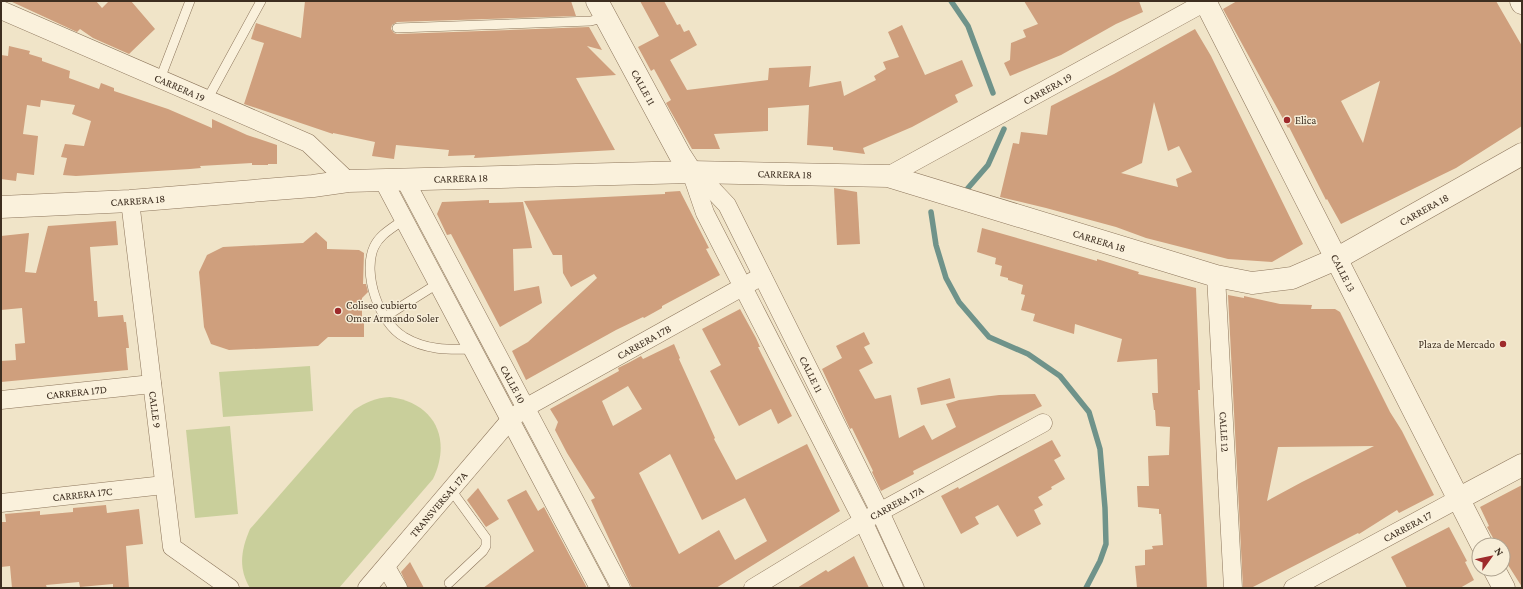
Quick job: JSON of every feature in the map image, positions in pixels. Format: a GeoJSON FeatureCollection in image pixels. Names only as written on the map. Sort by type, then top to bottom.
{"type":"FeatureCollection","features":[{"type":"Feature","properties":{"kind":"street","name":"CARRERA 19"},"geometry":{"type":"LineString","coordinates":[[888,176],[1205,1]]}},
{"type":"Feature","properties":{"kind":"street","name":"CALLE 13"},"geometry":{"type":"LineString","coordinates":[[1205,1],[1478,537]]}},
{"type":"Feature","properties":{"kind":"street","name":"CALLE 11"},"geometry":{"type":"LineString","coordinates":[[601,9],[680,155],[691,172],[705,213],[863,521],[894,588]]}},
{"type":"Feature","properties":{"kind":"street","name":"CARRERA 19"},"geometry":{"type":"LineString","coordinates":[[1,10],[308,143],[348,181]]}},
{"type":"Feature","properties":{"kind":"street","name":"CARRERA 18"},"geometry":{"type":"LineString","coordinates":[[1,207],[130,201],[313,186],[348,181],[691,172],[888,176],[1216,276],[1252,283],[1292,278],[1336,259],[1522,154]]}},
{"type":"Feature","properties":{"kind":"street","name":"CALLE 11"},"geometry":{"type":"LineString","coordinates":[[691,172],[710,187],[727,205],[880,512],[915,588]]}},
{"type":"Feature","properties":{"kind":"street","name":"CALLE 10"},"geometry":{"type":"LineString","coordinates":[[383,180],[599,588]]}},
{"type":"Feature","properties":{"kind":"street","name":"CALLE 10"},"geometry":{"type":"LineString","coordinates":[[404,180],[621,588]]}},
{"type":"Feature","properties":{"kind":"street","name":"CALLE 9"},"geometry":{"type":"LineString","coordinates":[[130,201],[172,547],[230,588]]}},
{"type":"Feature","properties":{"kind":"street","name":"CARRERA 17B"},"geometry":{"type":"LineString","coordinates":[[510,420],[525,408],[762,276]]}},
{"type":"Feature","properties":{"kind":"street","name":"CALLE 12"},"geometry":{"type":"LineString","coordinates":[[1216,276],[1233,588]]}},
{"type":"Feature","properties":{"kind":"street","name":"CARRERA 17D"},"geometry":{"type":"LineString","coordinates":[[1,400],[152,384]]}},
{"type":"Feature","properties":{"kind":"street","name":"TRANSVERSAL 17A"},"geometry":{"type":"LineString","coordinates":[[367,588],[510,420]]}},
{"type":"Feature","properties":{"kind":"street","name":"CARRERA 17A"},"geometry":{"type":"LineString","coordinates":[[753,588],[863,521],[1043,423]]}},
{"type":"Feature","properties":{"kind":"street","name":"CARRERA 17"},"geometry":{"type":"LineString","coordinates":[[1292,588],[1522,465]]}},
{"type":"Feature","properties":{"kind":"street","name":"CARRERA 17C"},"geometry":{"type":"LineString","coordinates":[[1,503],[164,485]]}},
{"type":"Feature","properties":{"kind":"street"},"geometry":{"type":"LineString","coordinates":[[386,567],[398,588]]}},
{"type":"Feature","properties":{"kind":"street"},"geometry":{"type":"LineString","coordinates":[[1498,577],[1504,588]]}},
{"type":"Feature","properties":{"kind":"lane"},"geometry":{"type":"LineString","coordinates":[[160,79],[190,1]]}},
{"type":"Feature","properties":{"kind":"lane"},"geometry":{"type":"LineString","coordinates":[[207,100],[261,1]]}},
{"type":"Feature","properties":{"kind":"lane"},"geometry":{"type":"LineString","coordinates":[[397,28],[591,21],[601,9]]}},
{"type":"Feature","properties":{"kind":"lane"},"geometry":{"type":"LineString","coordinates":[[403,220],[382,236],[374,247],[370,267],[374,293],[383,318],[402,337],[424,346],[442,350],[472,349]]}},
{"type":"Feature","properties":{"kind":"lane"},"geometry":{"type":"LineString","coordinates":[[383,318],[438,284]]}},
{"type":"Feature","properties":{"kind":"lane"},"geometry":{"type":"LineString","coordinates":[[449,583],[483,551],[486,546],[486,538],[451,490]]}},
{"type":"Feature","properties":{"kind":"green space"},"geometry":{"type":"Polygon","coordinates":[[[310,366],[313,411],[223,417],[219,372],[310,366]]]}},
{"type":"Feature","properties":{"kind":"green space"},"geometry":{"type":"Polygon","coordinates":[[[390,397],[406,401],[418,407],[428,415],[436,425],[440,437],[441,450],[433,479],[339,588],[250,588],[246,581],[242,566],[242,559],[250,529],[354,410],[371,401],[390,397]]]}},
{"type":"Feature","properties":{"kind":"green space"},"geometry":{"type":"Polygon","coordinates":[[[230,426],[238,514],[195,518],[186,430],[230,426]]]}},
{"type":"Feature","properties":{"kind":"building"},"geometry":{"type":"Polygon","coordinates":[[[10,1],[96,1],[102,8],[109,1],[131,1],[155,29],[129,54],[93,38],[80,29],[77,32],[10,1]]]}},
{"type":"Feature","properties":{"kind":"building"},"geometry":{"type":"Polygon","coordinates":[[[305,1],[571,1],[576,16],[397,22],[392,25],[391,29],[397,34],[589,27],[602,50],[587,46],[616,75],[576,78],[615,150],[474,158],[475,155],[448,156],[449,150],[396,145],[394,159],[372,156],[375,142],[333,134],[244,104],[264,43],[251,39],[256,23],[301,38],[305,1]]]}},
{"type":"Feature","properties":{"kind":"building"},"geometry":{"type":"Polygon","coordinates":[[[640,1],[664,1],[677,25],[680,24],[684,32],[689,30],[697,45],[670,60],[687,90],[768,80],[769,68],[811,66],[809,87],[841,81],[844,96],[876,80],[874,76],[886,69],[883,62],[899,57],[888,32],[902,25],[925,75],[962,60],[973,86],[955,95],[958,102],[912,127],[863,148],[865,154],[833,150],[833,147],[807,145],[809,105],[768,108],[768,131],[714,134],[720,149],[692,149],[666,103],[671,100],[654,69],[651,71],[638,47],[659,36],[640,1]]]}},
{"type":"Feature","properties":{"kind":"building"},"geometry":{"type":"Polygon","coordinates":[[[1024,1],[1139,1],[1143,12],[1116,24],[1061,55],[1010,76],[1004,63],[1010,60],[1011,43],[1026,37],[1023,30],[1038,24],[1024,1]]]}},
{"type":"Feature","properties":{"kind":"building"},"geometry":{"type":"Polygon","coordinates":[[[1237,1],[1496,1],[1522,46],[1522,126],[1456,168],[1341,224],[1327,199],[1326,200],[1289,127],[1288,128],[1223,9],[1237,1]],[[1380,81],[1341,101],[1363,143],[1380,81]]]}},
{"type":"Feature","properties":{"kind":"building"},"geometry":{"type":"Polygon","coordinates":[[[1195,29],[1211,56],[1303,244],[1272,262],[1228,259],[1146,238],[1116,227],[1000,197],[1013,143],[1019,144],[1021,132],[1047,135],[1051,106],[1114,74],[1195,29]],[[1154,102],[1142,163],[1121,173],[1178,187],[1176,179],[1192,172],[1179,146],[1168,151],[1154,102]]]}},
{"type":"Feature","properties":{"kind":"building"},"geometry":{"type":"Polygon","coordinates":[[[9,46],[30,51],[29,54],[42,58],[42,61],[70,71],[69,78],[99,89],[101,83],[114,88],[114,91],[168,109],[212,128],[212,119],[247,135],[277,145],[277,164],[252,165],[252,163],[200,166],[201,168],[190,169],[76,176],[63,175],[67,158],[61,157],[65,144],[84,146],[91,121],[72,114],[75,105],[41,100],[40,107],[27,105],[23,134],[38,136],[34,175],[17,173],[16,181],[1,179],[1,55],[8,56],[9,46]]]}},
{"type":"Feature","properties":{"kind":"building"},"geometry":{"type":"Polygon","coordinates":[[[834,188],[857,192],[860,244],[837,245],[834,188]]]}},
{"type":"Feature","properties":{"kind":"building"},"geometry":{"type":"Polygon","coordinates":[[[680,191],[709,248],[706,249],[720,275],[662,306],[662,308],[644,318],[643,317],[616,330],[526,380],[512,351],[528,342],[597,278],[594,274],[571,287],[563,273],[562,255],[553,255],[524,201],[665,194],[665,192],[680,191]]]}},
{"type":"Feature","properties":{"kind":"building"},"geometry":{"type":"Polygon","coordinates":[[[489,200],[489,203],[523,202],[532,248],[513,249],[514,291],[539,286],[542,303],[500,327],[451,234],[447,235],[437,214],[442,202],[489,200]]]}},
{"type":"Feature","properties":{"kind":"building"},"geometry":{"type":"Polygon","coordinates":[[[116,221],[118,245],[90,247],[94,301],[97,301],[98,317],[123,315],[124,322],[126,322],[129,348],[126,348],[128,370],[1,382],[1,361],[16,360],[15,344],[25,343],[22,308],[1,310],[1,236],[29,233],[25,272],[36,273],[48,226],[116,221]]]}},
{"type":"Feature","properties":{"kind":"building"},"geometry":{"type":"Polygon","coordinates":[[[982,228],[1097,261],[1097,259],[1139,272],[1138,274],[1196,288],[1200,390],[1198,390],[1207,588],[1137,588],[1135,566],[1145,565],[1145,550],[1153,549],[1152,546],[1163,545],[1161,514],[1159,514],[1159,509],[1138,507],[1137,486],[1149,486],[1148,456],[1169,455],[1170,427],[1156,426],[1154,410],[1152,393],[1158,393],[1157,359],[1117,362],[1122,339],[1075,324],[1074,334],[1033,321],[1035,314],[1021,310],[1025,295],[1021,294],[1023,285],[1000,276],[1002,266],[995,264],[996,258],[977,252],[982,228]]]}},
{"type":"Feature","properties":{"kind":"building"},"geometry":{"type":"Polygon","coordinates":[[[316,232],[327,242],[327,249],[359,250],[364,253],[363,284],[366,284],[368,292],[362,298],[364,337],[328,337],[318,346],[229,350],[211,344],[204,327],[199,272],[207,255],[223,247],[303,243],[316,232]]]}},
{"type":"Feature","properties":{"kind":"building"},"geometry":{"type":"Polygon","coordinates":[[[1228,295],[1244,298],[1244,296],[1280,304],[1312,305],[1311,309],[1335,309],[1340,312],[1390,412],[1402,431],[1434,495],[1399,513],[1397,510],[1359,534],[1358,533],[1251,588],[1243,588],[1228,295]],[[1374,446],[1278,447],[1267,501],[1374,446]]]}},
{"type":"Feature","properties":{"kind":"building"},"geometry":{"type":"Polygon","coordinates":[[[740,309],[756,338],[760,347],[758,347],[792,416],[778,424],[771,409],[739,426],[710,371],[721,365],[702,329],[740,309]]]}},
{"type":"Feature","properties":{"kind":"building"},"geometry":{"type":"Polygon","coordinates":[[[864,332],[870,344],[864,347],[873,363],[859,370],[875,399],[891,395],[899,438],[924,425],[932,440],[956,427],[946,404],[959,400],[999,395],[1035,394],[1042,406],[913,471],[914,474],[881,491],[872,472],[873,471],[852,428],[850,429],[822,369],[842,358],[836,346],[864,332]]]}},
{"type":"Feature","properties":{"kind":"building"},"geometry":{"type":"Polygon","coordinates":[[[674,344],[680,358],[679,359],[715,438],[714,439],[736,480],[807,444],[840,511],[716,588],[632,588],[591,500],[595,498],[567,453],[555,430],[558,422],[550,409],[619,371],[618,368],[641,356],[643,359],[674,344]],[[628,386],[602,401],[613,426],[642,409],[628,386]],[[670,454],[639,473],[679,554],[719,530],[735,560],[767,541],[745,498],[702,520],[670,454]]]}},
{"type":"Feature","properties":{"kind":"building"},"geometry":{"type":"Polygon","coordinates":[[[950,378],[955,398],[921,405],[917,388],[950,378]]]}},
{"type":"Feature","properties":{"kind":"building"},"geometry":{"type":"Polygon","coordinates":[[[1052,440],[1061,456],[1054,460],[1065,479],[1038,497],[1043,505],[1034,510],[1041,524],[1017,537],[998,505],[975,517],[979,524],[961,534],[941,496],[958,487],[959,489],[1052,440]]]}},
{"type":"Feature","properties":{"kind":"building"},"geometry":{"type":"Polygon","coordinates":[[[1522,485],[1522,587],[1511,570],[1511,537],[1493,537],[1487,527],[1489,526],[1480,507],[1522,485]]]}},
{"type":"Feature","properties":{"kind":"building"},"geometry":{"type":"Polygon","coordinates":[[[478,488],[499,519],[486,527],[467,500],[478,488]]]}},
{"type":"Feature","properties":{"kind":"building"},"geometry":{"type":"Polygon","coordinates":[[[526,490],[538,511],[544,507],[587,588],[483,588],[534,551],[507,500],[526,490]]]}},
{"type":"Feature","properties":{"kind":"building"},"geometry":{"type":"Polygon","coordinates":[[[106,505],[107,513],[139,509],[143,544],[126,546],[129,588],[113,588],[113,584],[80,587],[79,582],[46,585],[47,588],[12,588],[10,566],[1,567],[1,522],[6,522],[5,514],[40,511],[40,515],[73,512],[73,508],[106,505]]]}},
{"type":"Feature","properties":{"kind":"building"},"geometry":{"type":"Polygon","coordinates":[[[1449,527],[1467,561],[1465,562],[1471,577],[1474,580],[1460,588],[1407,588],[1391,557],[1449,527]]]}},
{"type":"Feature","properties":{"kind":"building"},"geometry":{"type":"Polygon","coordinates":[[[854,556],[869,588],[797,588],[826,570],[828,572],[854,556]]]}},
{"type":"Feature","properties":{"kind":"building"},"geometry":{"type":"Polygon","coordinates":[[[410,562],[424,588],[408,588],[401,572],[410,562]]]}},
{"type":"Feature","properties":{"kind":"waterway"},"geometry":{"type":"LineString","coordinates":[[951,1],[968,26],[993,93]]}},
{"type":"Feature","properties":{"kind":"waterway"},"geometry":{"type":"LineString","coordinates":[[968,188],[988,165],[1004,129]]}},
{"type":"Feature","properties":{"kind":"waterway"},"geometry":{"type":"LineString","coordinates":[[931,212],[936,245],[946,278],[959,302],[989,337],[1028,354],[1060,376],[1089,412],[1100,449],[1105,508],[1106,544],[1100,561],[1086,588]]}},
{"type":"Feature","properties":{"kind":"place","name":"Elica"},"geometry":{"type":"Point","coordinates":[1287,120]}},
{"type":"Feature","properties":{"kind":"place","name":"Coliseo cubierto Omar Armando Soler"},"geometry":{"type":"Point","coordinates":[338,311]}},
{"type":"Feature","properties":{"kind":"place","name":"Plaza de Mercado"},"geometry":{"type":"Point","coordinates":[1503,344]}}]}
